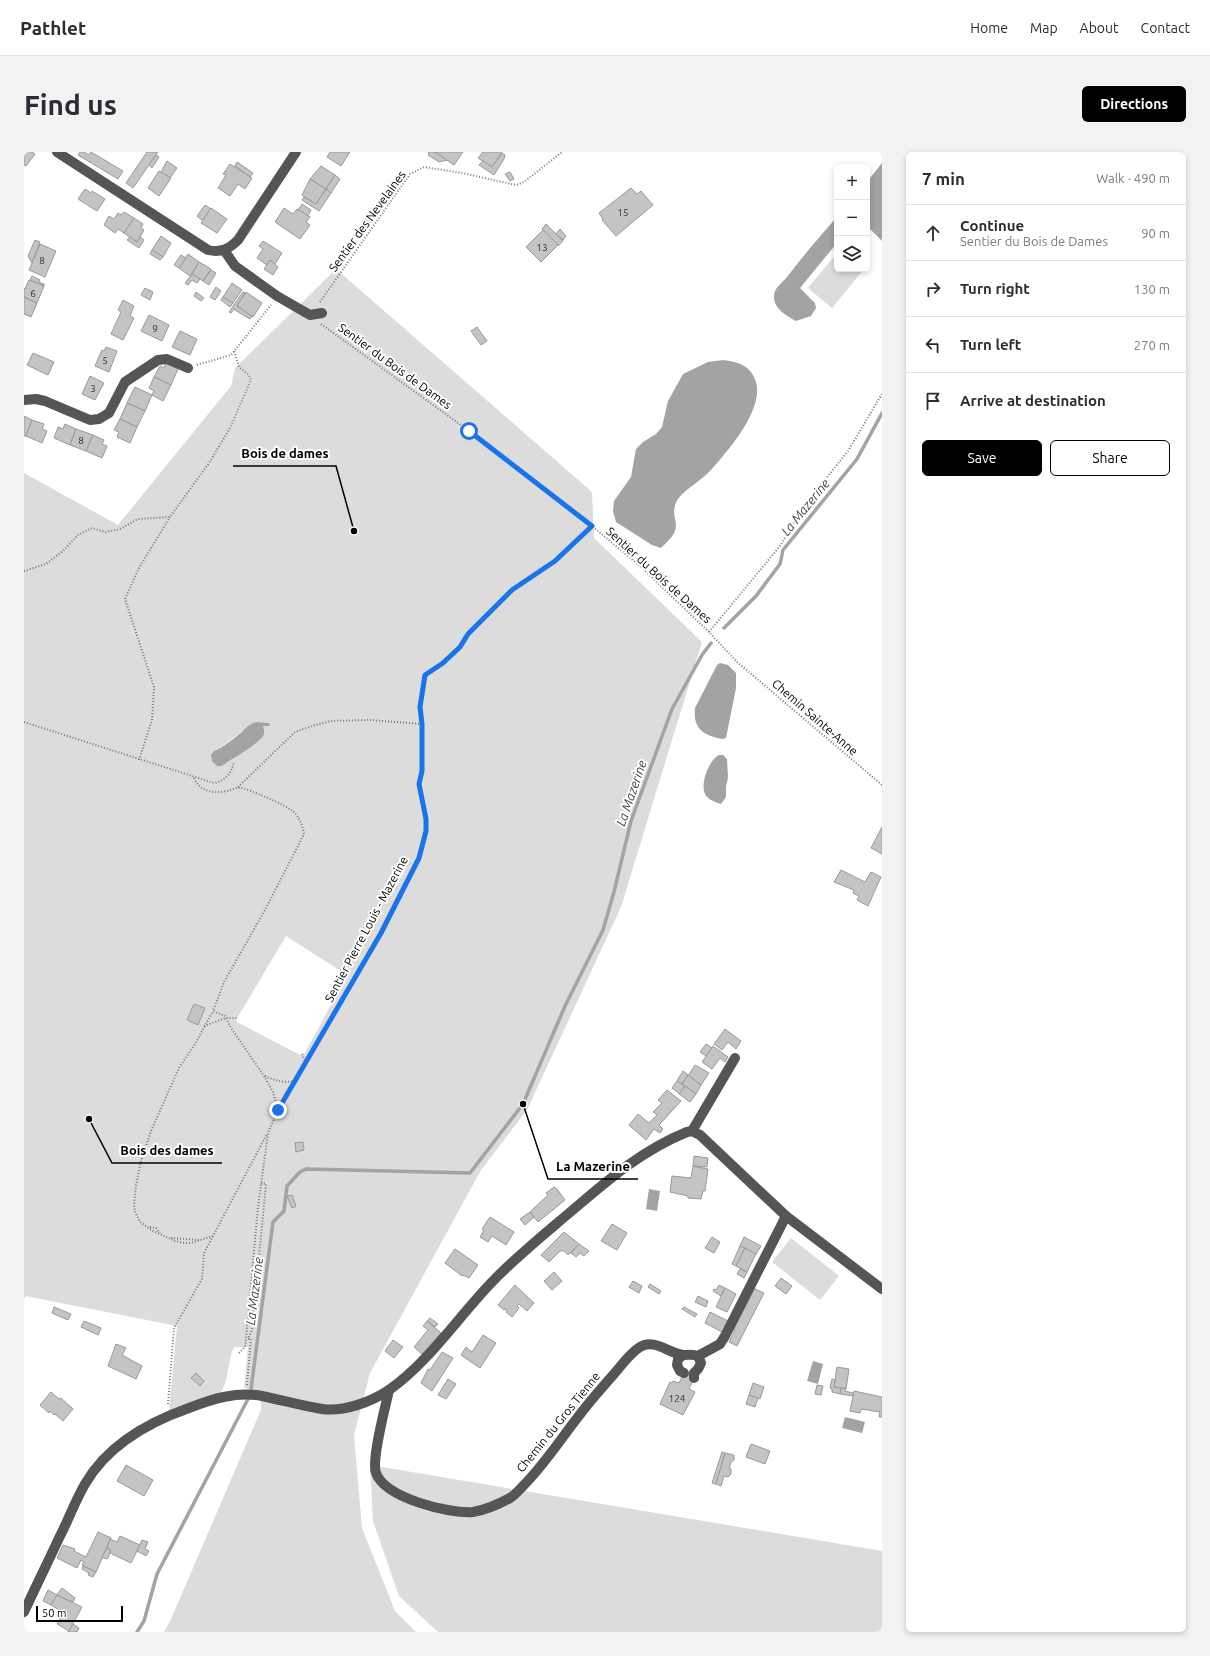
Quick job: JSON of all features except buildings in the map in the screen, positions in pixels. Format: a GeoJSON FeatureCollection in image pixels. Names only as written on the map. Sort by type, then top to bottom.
{"type":"FeatureCollection","features":[{"type":"Feature","properties":{"kind":"street"},"geometry":{"type":"LineString","coordinates":[[57,152],[208,250],[218,252],[232,246],[238,240],[296,152]]}},
{"type":"Feature","properties":{"kind":"street"},"geometry":{"type":"LineString","coordinates":[[224,250],[235,266],[277,296],[310,315],[322,313]]}},
{"type":"Feature","properties":{"kind":"street"},"geometry":{"type":"LineString","coordinates":[[24,400],[36,399],[45,401],[90,420],[99,419],[109,413],[125,382],[158,360],[167,359],[188,368]]}},
{"type":"Feature","properties":{"kind":"street"},"geometry":{"type":"LineString","coordinates":[[24,1612],[85,1483],[94,1471],[119,1446],[154,1422],[195,1405],[233,1393],[260,1396],[324,1409],[339,1409],[359,1404],[389,1390],[426,1356],[492,1282],[582,1202],[621,1169],[649,1150],[672,1138],[692,1131],[735,1058]]}},
{"type":"Feature","properties":{"kind":"street"},"geometry":{"type":"LineString","coordinates":[[692,1131],[708,1142],[786,1216],[882,1289]]}},
{"type":"Feature","properties":{"kind":"street"},"geometry":{"type":"LineString","coordinates":[[694,1378],[694,1373],[701,1363],[698,1356],[720,1344],[786,1216]]}},
{"type":"Feature","properties":{"kind":"street","name":"Chemin du Gros Tienne"},"geometry":{"type":"LineString","coordinates":[[389,1390],[378,1442],[376,1460],[375,1472],[380,1481],[391,1490],[437,1508],[474,1512],[490,1507],[512,1497],[531,1478],[579,1416],[628,1358],[641,1346],[654,1344],[683,1355],[692,1354],[698,1356]]}},
{"type":"Feature","properties":{"kind":"street"},"geometry":{"type":"LineString","coordinates":[[683,1355],[678,1359],[677,1365],[680,1371],[684,1373]]}},
{"type":"Feature","properties":{"kind":"path","name":"Sentier des Nevelaines"},"geometry":{"type":"LineString","coordinates":[[310,315],[410,174],[424,167],[462,173],[516,185],[524,182],[562,152]]}},
{"type":"Feature","properties":{"kind":"path"},"geometry":{"type":"LineString","coordinates":[[188,368],[231,355],[277,296]]}},
{"type":"Feature","properties":{"kind":"path","name":"Sentier du Bois de Dames"},"geometry":{"type":"LineString","coordinates":[[310,315],[469,431],[592,526],[641,566],[709,632],[737,662]]}},
{"type":"Feature","properties":{"kind":"path"},"geometry":{"type":"LineString","coordinates":[[139,760],[152,720],[154,687],[125,599],[139,568],[170,516],[213,457],[230,428],[251,380],[239,367],[234,351]]}},
{"type":"Feature","properties":{"kind":"path"},"geometry":{"type":"LineString","coordinates":[[709,632],[780,546],[804,506],[848,451],[882,394]]}},
{"type":"Feature","properties":{"kind":"path"},"geometry":{"type":"LineString","coordinates":[[24,571],[46,564],[63,551],[78,535],[92,528],[106,532],[120,529],[138,519],[170,516]]}},
{"type":"Feature","properties":{"kind":"path","name":"Sentier Pierre Louis - Mazerine"},"geometry":{"type":"LineString","coordinates":[[239,1353],[244,1347],[247,1339],[255,1236],[268,1133],[278,1110],[381,933],[419,858],[426,831],[426,819],[419,784],[422,771],[422,724],[420,707],[425,675],[443,663],[460,647],[468,634],[512,590],[555,561],[592,526]]}},
{"type":"Feature","properties":{"kind":"path","name":"Chemin Sainte-Anne"},"geometry":{"type":"LineString","coordinates":[[737,662],[882,785]]}},
{"type":"Feature","properties":{"kind":"path"},"geometry":{"type":"LineString","coordinates":[[238,787],[295,732],[312,726],[339,720],[370,720],[422,724]]}},
{"type":"Feature","properties":{"kind":"path"},"geometry":{"type":"LineString","coordinates":[[24,722],[194,778],[214,783],[222,782],[228,776],[234,762]]}},
{"type":"Feature","properties":{"kind":"path"},"geometry":{"type":"LineString","coordinates":[[194,778],[197,784],[205,791],[219,792],[238,787],[282,804],[293,811],[303,827],[304,834],[265,910],[224,982],[213,1010],[195,1044],[179,1068],[151,1131],[141,1161],[136,1185],[135,1212],[140,1222],[153,1231],[184,1243],[202,1240],[213,1236]]}},
{"type":"Feature","properties":{"kind":"path"},"geometry":{"type":"LineString","coordinates":[[213,1010],[226,1018],[230,1028],[264,1076],[272,1092],[278,1110]]}},
{"type":"Feature","properties":{"kind":"path"},"geometry":{"type":"LineString","coordinates":[[204,1026],[226,1018],[237,1018]]}},
{"type":"Feature","properties":{"kind":"path"},"geometry":{"type":"LineString","coordinates":[[302,1054],[306,1063]]}},
{"type":"Feature","properties":{"kind":"path"},"geometry":{"type":"LineString","coordinates":[[264,1076],[279,1082],[296,1080]]}},
{"type":"Feature","properties":{"kind":"path"},"geometry":{"type":"LineString","coordinates":[[168,1416],[173,1332],[202,1279],[204,1253],[268,1133]]}},
{"type":"Feature","properties":{"kind":"path"},"geometry":{"type":"LineString","coordinates":[[245,1394],[251,1339],[247,1339],[252,1330],[266,1184],[261,1183]]}},
{"type":"Feature","properties":{"kind":"shaded area"},"geometry":{"type":"Polygon","coordinates":[[[882,163],[882,241],[870,229],[870,178],[882,163]]]}},
{"type":"Feature","properties":{"kind":"shaded area"},"geometry":{"type":"Polygon","coordinates":[[[834,220],[834,247],[800,288],[815,303],[816,308],[811,316],[796,321],[783,313],[777,306],[774,297],[775,291],[834,220]]]}},
{"type":"Feature","properties":{"kind":"shaded area"},"geometry":{"type":"Polygon","coordinates":[[[834,257],[834,272],[862,272],[832,308],[808,288],[834,257]]]}},
{"type":"Feature","properties":{"kind":"shaded area"},"geometry":{"type":"Polygon","coordinates":[[[336,269],[592,492],[594,538],[702,642],[621,907],[527,1110],[481,1170],[370,1373],[354,1435],[362,1528],[395,1611],[416,1632],[164,1632],[171,1619],[261,1410],[261,1392],[249,1390],[244,1387],[248,1347],[234,1347],[230,1358],[225,1384],[220,1393],[169,1410],[177,1326],[26,1296],[24,1299],[24,473],[118,525],[231,386],[235,368],[336,269]],[[257,722],[214,751],[231,760],[262,736],[263,726],[269,723],[257,722]],[[286,936],[236,1020],[237,1022],[300,1055],[305,1053],[347,975],[286,936]],[[194,1004],[187,1020],[198,1024],[204,1008],[194,1004]]]}},
{"type":"Feature","properties":{"kind":"shaded area"},"geometry":{"type":"Polygon","coordinates":[[[723,360],[744,366],[751,372],[756,382],[757,393],[755,405],[743,430],[726,453],[706,475],[685,491],[678,499],[674,508],[676,527],[672,536],[661,548],[652,545],[616,522],[613,511],[614,501],[631,477],[636,449],[643,442],[656,434],[662,427],[668,401],[683,374],[708,362],[723,360]]]}},
{"type":"Feature","properties":{"kind":"shaded area"},"geometry":{"type":"Polygon","coordinates":[[[720,663],[728,665],[736,673],[736,688],[726,738],[722,739],[709,735],[701,730],[696,721],[695,715],[695,708],[717,665],[720,663]]]}},
{"type":"Feature","properties":{"kind":"shaded area"},"geometry":{"type":"Polygon","coordinates":[[[257,722],[269,723],[270,726],[263,726],[264,735],[260,740],[221,766],[217,766],[212,761],[211,755],[214,751],[230,742],[249,725],[257,722]]]}},
{"type":"Feature","properties":{"kind":"shaded area"},"geometry":{"type":"Polygon","coordinates":[[[719,755],[723,755],[727,759],[728,778],[726,797],[721,804],[708,798],[704,789],[706,772],[715,758],[719,755]]]}},
{"type":"Feature","properties":{"kind":"shaded area"},"geometry":{"type":"Polygon","coordinates":[[[649,1189],[660,1191],[657,1211],[646,1209],[649,1189]]]}},
{"type":"Feature","properties":{"kind":"shaded area"},"geometry":{"type":"Polygon","coordinates":[[[791,1238],[839,1276],[820,1300],[772,1262],[791,1238]]]}},
{"type":"Feature","properties":{"kind":"shaded area"},"geometry":{"type":"Polygon","coordinates":[[[813,1361],[823,1364],[818,1384],[807,1381],[813,1361]]]}},
{"type":"Feature","properties":{"kind":"shaded area"},"geometry":{"type":"Polygon","coordinates":[[[845,1417],[865,1422],[862,1433],[842,1428],[845,1417]]]}},
{"type":"Feature","properties":{"kind":"shaded area"},"geometry":{"type":"Polygon","coordinates":[[[370,1465],[882,1551],[882,1632],[438,1632],[399,1596],[373,1521],[370,1465]]]}},
{"type":"Feature","properties":{"kind":"waterway","name":"La Mazerine"},"geometry":{"type":"LineString","coordinates":[[724,628],[756,596],[780,564],[783,550],[857,459],[882,413]]}},
{"type":"Feature","properties":{"kind":"waterway","name":"La Mazerine"},"geometry":{"type":"LineString","coordinates":[[251,1389],[273,1222],[284,1211],[287,1186],[300,1172],[306,1169],[470,1173],[523,1104],[565,1006],[603,930],[631,821],[672,709],[702,655],[711,643]]}},
{"type":"Feature","properties":{"kind":"waterway","name":"La Mazerine"},"geometry":{"type":"LineString","coordinates":[[137,1632],[144,1621],[157,1574],[248,1399]]}},
{"type":"Feature","properties":{"kind":"place","name":"Bois de dames"},"geometry":{"type":"Point","coordinates":[354,531]}},
{"type":"Feature","properties":{"kind":"place","name":"La Mazerine"},"geometry":{"type":"Point","coordinates":[523,1104]}},
{"type":"Feature","properties":{"kind":"place","name":"Bois des dames"},"geometry":{"type":"Point","coordinates":[89,1119]}},
{"type":"Feature","properties":{"kind":"route"},"geometry":{"type":"LineString","coordinates":[[278,1110],[381,933],[419,858],[426,831],[426,819],[419,784],[422,771],[422,724],[420,707],[425,675],[443,663],[460,647],[468,634],[512,590],[555,561],[592,526],[469,431]]}}]}
